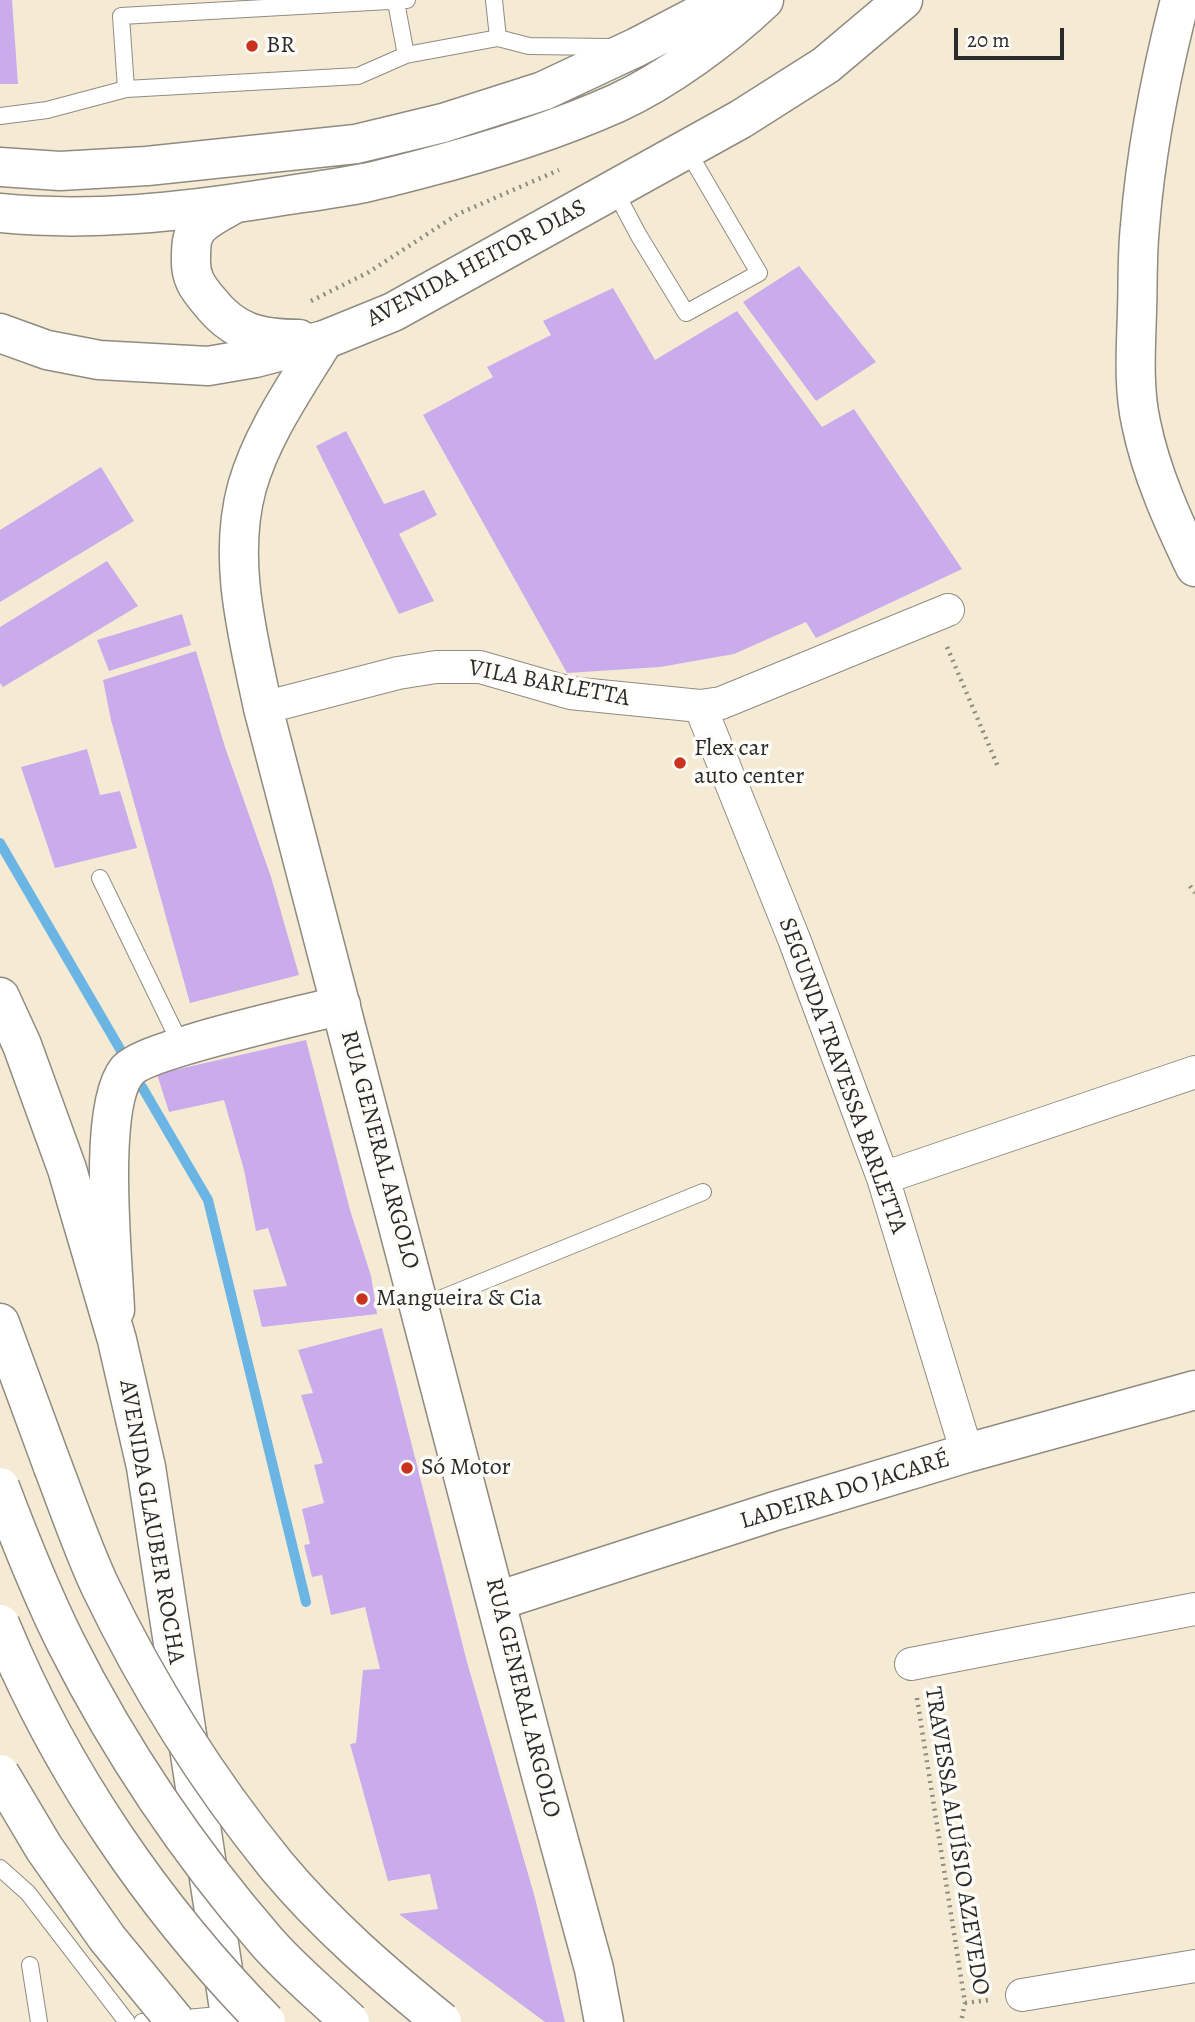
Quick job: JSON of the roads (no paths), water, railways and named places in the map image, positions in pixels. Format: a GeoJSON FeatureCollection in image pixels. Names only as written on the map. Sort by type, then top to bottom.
{"type":"FeatureCollection","features":[{"type":"Feature","properties":{"kind":"main road"},"geometry":{"type":"LineString","coordinates":[[0,167],[60,171],[148,166],[355,144],[443,122],[543,91],[637,47],[727,0]]}},
{"type":"Feature","properties":{"kind":"main road"},"geometry":{"type":"LineString","coordinates":[[0,213],[82,217],[236,203],[366,183],[466,158],[618,102],[672,71],[733,30],[764,0]]}},
{"type":"Feature","properties":{"kind":"main road","name":"AVENIDA HEITOR DIAS"},"geometry":{"type":"LineString","coordinates":[[0,333],[47,350],[99,360],[208,366],[255,358],[324,340],[393,312],[687,150],[826,65],[903,0]]}},
{"type":"Feature","properties":{"kind":"main road"},"geometry":{"type":"LineString","coordinates":[[1180,0],[1153,125],[1139,226],[1136,386],[1140,422],[1153,467],[1195,568]]}},
{"type":"Feature","properties":{"kind":"main road"},"geometry":{"type":"LineString","coordinates":[[236,203],[200,225],[191,240],[191,272],[196,286],[223,320],[251,334],[275,339],[324,340]]}},
{"type":"Feature","properties":{"kind":"main road","name":"RUA GENERAL ARGOLO"},"geometry":{"type":"LineString","coordinates":[[324,340],[260,453],[247,487],[238,549],[241,593],[263,708],[541,1776],[594,1969]]}},
{"type":"Feature","properties":{"kind":"main road","name":"AVENIDA GLAUBER ROCHA"},"geometry":{"type":"LineString","coordinates":[[0,997],[22,1045],[67,1169],[117,1340],[146,1467],[243,2019]]}},
{"type":"Feature","properties":{"kind":"main road"},"geometry":{"type":"LineString","coordinates":[[117,1340],[110,1183],[113,1114],[119,1087],[127,1072],[138,1062],[182,1047],[341,1005]]}},
{"type":"Feature","properties":{"kind":"main road"},"geometry":{"type":"LineString","coordinates":[[0,1323],[99,1584],[174,1723],[276,1865],[338,1931],[394,1983],[442,2022]]}},
{"type":"Feature","properties":{"kind":"main road","name":"LADEIRA DO JACARÉ"},"geometry":{"type":"LineString","coordinates":[[497,1601],[775,1511],[967,1453],[1195,1390]]}},
{"type":"Feature","properties":{"kind":"main road"},"geometry":{"type":"LineString","coordinates":[[0,1487],[66,1643],[148,1786],[204,1866],[268,1944],[350,2022]]}},
{"type":"Feature","properties":{"kind":"main road"},"geometry":{"type":"LineString","coordinates":[[0,1624],[58,1744],[104,1820],[159,1899],[228,1983],[243,2019]]}},
{"type":"Feature","properties":{"kind":"main road"},"geometry":{"type":"LineString","coordinates":[[0,1774],[44,1848],[92,1915],[176,2022]]}},
{"type":"Feature","properties":{"kind":"main road"},"geometry":{"type":"LineString","coordinates":[[594,1969],[604,2022]]}},
{"type":"Feature","properties":{"kind":"main road"},"geometry":{"type":"LineString","coordinates":[[594,1969],[629,2022]]}},
{"type":"Feature","properties":{"kind":"street","name":"VILA BARLETTA"},"geometry":{"type":"LineString","coordinates":[[263,708],[398,673],[436,667],[480,667],[570,693],[700,706],[721,703],[940,613]]}},
{"type":"Feature","properties":{"kind":"street","name":"SEGUNDA TRAVESSA BARLETTA"},"geometry":{"type":"LineString","coordinates":[[700,706],[794,939],[883,1178],[967,1453]]}},
{"type":"Feature","properties":{"kind":"street"},"geometry":{"type":"LineString","coordinates":[[883,1178],[1195,1072]]}},
{"type":"Feature","properties":{"kind":"street"},"geometry":{"type":"LineString","coordinates":[[911,1664],[1195,1609]]}},
{"type":"Feature","properties":{"kind":"street"},"geometry":{"type":"LineString","coordinates":[[1021,1995],[1195,1966]]}},
{"type":"Feature","properties":{"kind":"lane"},"geometry":{"type":"LineString","coordinates":[[494,0],[498,38]]}},
{"type":"Feature","properties":{"kind":"lane"},"geometry":{"type":"LineString","coordinates":[[126,89],[121,16],[402,1],[406,55]]}},
{"type":"Feature","properties":{"kind":"lane"},"geometry":{"type":"LineString","coordinates":[[0,116],[47,110],[126,89],[358,76],[406,55],[498,38],[529,46],[637,47]]}},
{"type":"Feature","properties":{"kind":"lane"},"geometry":{"type":"LineString","coordinates":[[615,191],[686,313],[759,273],[687,150]]}},
{"type":"Feature","properties":{"kind":"lane"},"geometry":{"type":"LineString","coordinates":[[100,878],[182,1047]]}},
{"type":"Feature","properties":{"kind":"lane"},"geometry":{"type":"LineString","coordinates":[[420,1307],[703,1192]]}},
{"type":"Feature","properties":{"kind":"lane"},"geometry":{"type":"LineString","coordinates":[[0,1868],[28,1893],[127,2022]]}},
{"type":"Feature","properties":{"kind":"lane"},"geometry":{"type":"LineString","coordinates":[[30,1965],[38,2022]]}},
{"type":"Feature","properties":{"kind":"lane"},"geometry":{"type":"LineString","coordinates":[[142,2022],[243,2019]]}},
{"type":"Feature","properties":{"kind":"waterway"},"geometry":{"type":"LineString","coordinates":[[0,843],[120,1049]]}},
{"type":"Feature","properties":{"kind":"waterway"},"geometry":{"type":"LineString","coordinates":[[142,1087],[208,1200],[306,1602]]}},
{"type":"Feature","properties":{"kind":"place","name":"BR"},"geometry":{"type":"Point","coordinates":[252,46]}},
{"type":"Feature","properties":{"kind":"place","name":"Flex car auto center"},"geometry":{"type":"Point","coordinates":[680,763]}},
{"type":"Feature","properties":{"kind":"place","name":"Mangueira & Cia"},"geometry":{"type":"Point","coordinates":[362,1299]}},
{"type":"Feature","properties":{"kind":"place","name":"Só Motor"},"geometry":{"type":"Point","coordinates":[407,1468]}}]}
